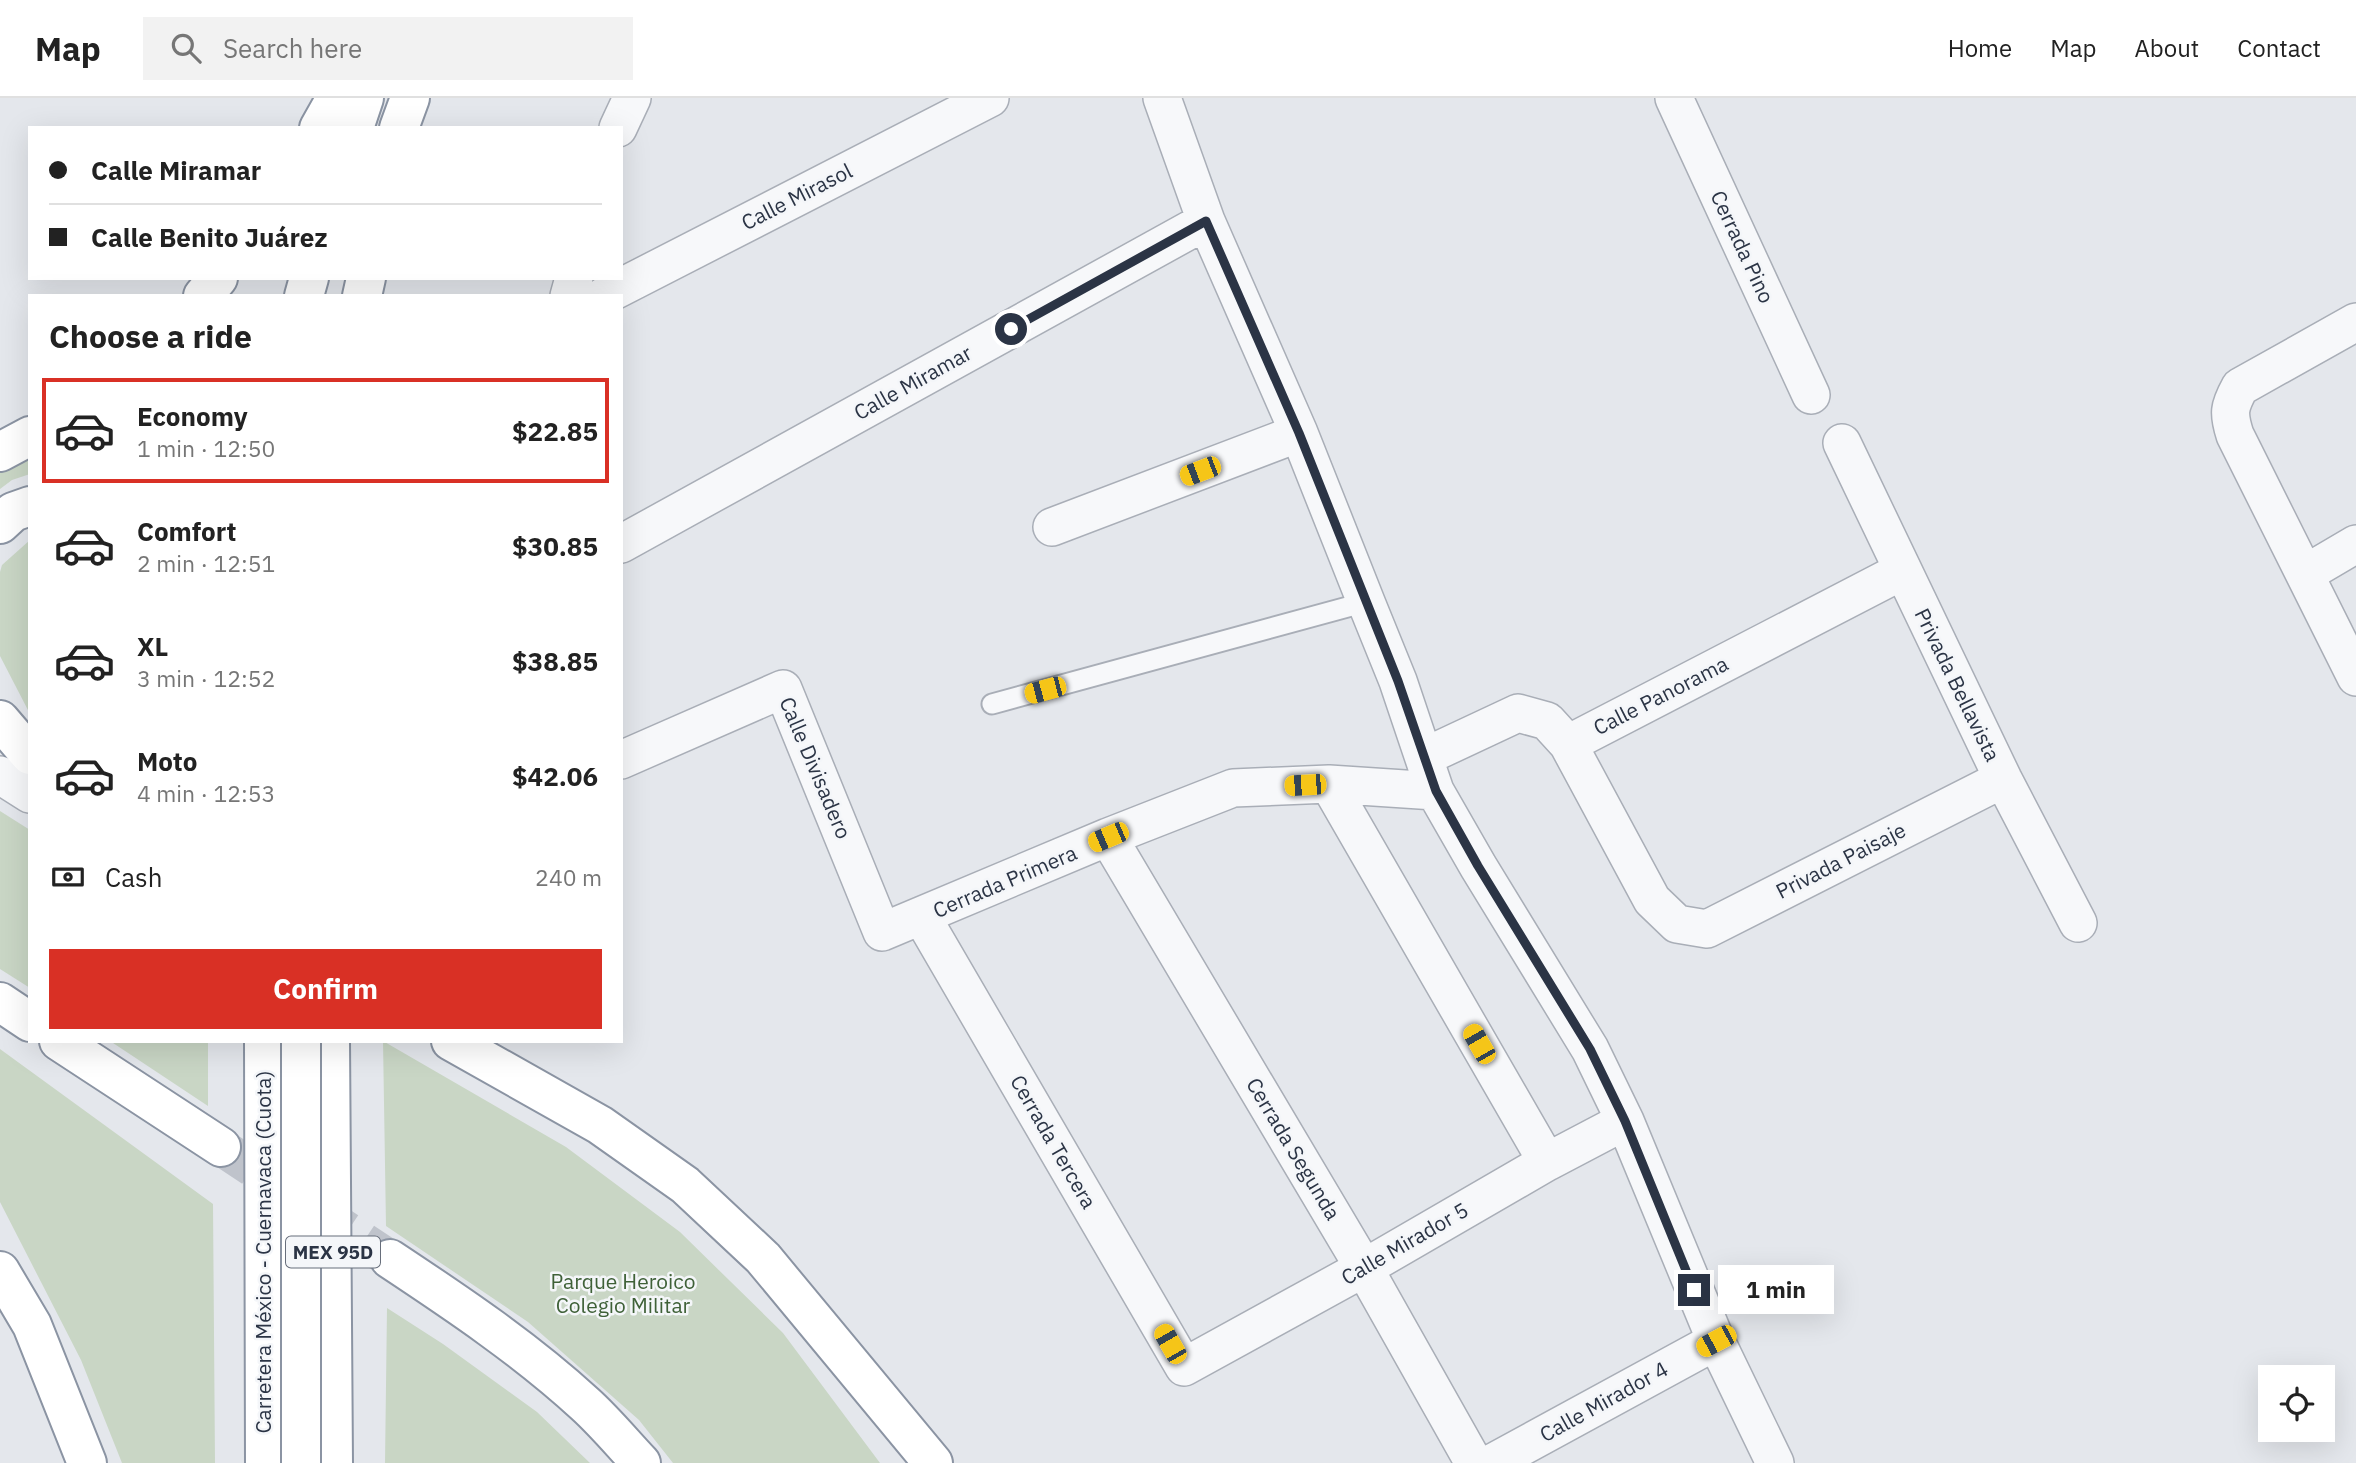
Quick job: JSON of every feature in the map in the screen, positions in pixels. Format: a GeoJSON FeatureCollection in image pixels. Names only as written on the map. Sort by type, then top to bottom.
{"type":"FeatureCollection","features":[{"type":"Feature","properties":{"kind":"highway"},"geometry":{"type":"LineString","coordinates":[[320,126],[336,98]]}},
{"type":"Feature","properties":{"kind":"highway"},"geometry":{"type":"LineString","coordinates":[[355,126],[365,98]]}},
{"type":"Feature","properties":{"kind":"highway"},"geometry":{"type":"LineString","coordinates":[[364,126],[373,98]]}},
{"type":"Feature","properties":{"kind":"highway"},"geometry":{"type":"LineString","coordinates":[[400,126],[410,98]]}},
{"type":"Feature","properties":{"kind":"highway"},"geometry":{"type":"LineString","coordinates":[[416,126],[426,98]]}},
{"type":"Feature","properties":{"kind":"highway"},"geometry":{"type":"LineString","coordinates":[[205,294],[216,280]]}},
{"type":"Feature","properties":{"kind":"highway"},"geometry":{"type":"LineString","coordinates":[[0,452],[28,437]]}},
{"type":"Feature","properties":{"kind":"highway"},"geometry":{"type":"LineString","coordinates":[[0,524],[13,513],[28,507]]}},
{"type":"Feature","properties":{"kind":"highway"},"geometry":{"type":"LineString","coordinates":[[0,720],[28,753]]}},
{"type":"Feature","properties":{"kind":"highway"},"geometry":{"type":"LineString","coordinates":[[0,1002],[28,1021]]}},
{"type":"Feature","properties":{"kind":"highway"},"geometry":{"type":"LineString","coordinates":[[63,1043],[221,1147]]}},
{"type":"Feature","properties":{"kind":"highway","name":"Carretera México - Cuernavaca (Cuota)"},"geometry":{"type":"LineString","coordinates":[[264,1043],[265,1463]]}},
{"type":"Feature","properties":{"kind":"highway"},"geometry":{"type":"LineString","coordinates":[[275,1043],[275,1463]]}},
{"type":"Feature","properties":{"kind":"highway"},"geometry":{"type":"LineString","coordinates":[[300,1043],[301,1463]]}},
{"type":"Feature","properties":{"kind":"highway","name":"MEX 95D"},"geometry":{"type":"LineString","coordinates":[[330,1043],[333,1463]]}},
{"type":"Feature","properties":{"kind":"highway"},"geometry":{"type":"LineString","coordinates":[[455,1043],[600,1125],[685,1185],[763,1258],[933,1463]]}},
{"type":"Feature","properties":{"kind":"highway"},"geometry":{"type":"LineString","coordinates":[[390,1259],[457,1302],[530,1356],[587,1406],[641,1463]]}},
{"type":"Feature","properties":{"kind":"highway"},"geometry":{"type":"LineString","coordinates":[[0,1272],[32,1325],[87,1463]]}},
{"type":"Feature","properties":{"kind":"street"},"geometry":{"type":"LineString","coordinates":[[619,126],[632,98]]}},
{"type":"Feature","properties":{"kind":"street","name":"Calle Mirasol"},"geometry":{"type":"LineString","coordinates":[[608,294],[990,98]]}},
{"type":"Feature","properties":{"kind":"street"},"geometry":{"type":"LineString","coordinates":[[1162,98],[1206,221],[1299,433],[1366,602],[1436,791],[1478,866],[1590,1049],[1625,1121],[1716,1341],[1776,1463]]}},
{"type":"Feature","properties":{"kind":"street","name":"Cerrada Pino"},"geometry":{"type":"LineString","coordinates":[[1674,98],[1811,395]]}},
{"type":"Feature","properties":{"kind":"street","name":"Calle Miramar"},"geometry":{"type":"LineString","coordinates":[[623,543],[1206,221]]}},
{"type":"Feature","properties":{"kind":"street"},"geometry":{"type":"LineString","coordinates":[[2356,322],[2240,387],[2231,404],[2230,418],[2235,435],[2356,677]]}},
{"type":"Feature","properties":{"kind":"street"},"geometry":{"type":"LineString","coordinates":[[1052,527],[1299,433]]}},
{"type":"Feature","properties":{"kind":"street","name":"Privada Bellavista"},"geometry":{"type":"LineString","coordinates":[[1842,443],[2003,779],[2078,923]]}},
{"type":"Feature","properties":{"kind":"street"},"geometry":{"type":"LineString","coordinates":[[2305,573],[2356,544]]}},
{"type":"Feature","properties":{"kind":"street","name":"Calle Panorama"},"geometry":{"type":"LineString","coordinates":[[1424,757],[1518,713],[1547,721],[1568,744],[1902,571]]}},
{"type":"Feature","properties":{"kind":"street","name":"Calle Divisadero"},"geometry":{"type":"LineString","coordinates":[[623,759],[783,689],[882,932]]}},
{"type":"Feature","properties":{"kind":"street","name":"Privada Paisaje"},"geometry":{"type":"LineString","coordinates":[[1568,744],[1652,900],[1677,924],[1707,929],[2003,779]]}},
{"type":"Feature","properties":{"kind":"street"},"geometry":{"type":"LineString","coordinates":[[0,775],[28,793]]}},
{"type":"Feature","properties":{"kind":"street"},"geometry":{"type":"LineString","coordinates":[[1329,784],[1547,1162]]}},
{"type":"Feature","properties":{"kind":"street","name":"Cerrada Primera"},"geometry":{"type":"LineString","coordinates":[[882,932],[1108,837],[1233,788],[1329,784],[1436,791]]}},
{"type":"Feature","properties":{"kind":"street","name":"Cerrada Segunda"},"geometry":{"type":"LineString","coordinates":[[1108,837],[1364,1268],[1474,1463]]}},
{"type":"Feature","properties":{"kind":"street","name":"Cerrada Tercera"},"geometry":{"type":"LineString","coordinates":[[922,917],[1184,1367]]}},
{"type":"Feature","properties":{"kind":"street","name":"Calle Mirador 5"},"geometry":{"type":"LineString","coordinates":[[1184,1367],[1364,1268],[1547,1162],[1625,1121]]}},
{"type":"Feature","properties":{"kind":"street","name":"Calle Mirador 4"},"geometry":{"type":"LineString","coordinates":[[1492,1463],[1716,1341]]}},
{"type":"Feature","properties":{"kind":"lane"},"geometry":{"type":"LineString","coordinates":[[992,704],[1366,602]]}},
{"type":"Feature","properties":{"kind":"green space"},"geometry":{"type":"Polygon","coordinates":[[[28,454],[28,475],[12,480],[0,489],[0,467],[28,454]]]}},
{"type":"Feature","properties":{"kind":"green space"},"geometry":{"type":"Polygon","coordinates":[[[28,542],[28,710],[0,656],[2,565],[28,542]]]}},
{"type":"Feature","properties":{"kind":"green space"},"geometry":{"type":"Polygon","coordinates":[[[0,811],[28,829],[28,987],[0,969],[0,811]]]}},
{"type":"Feature","properties":{"kind":"green space"},"geometry":{"type":"Polygon","coordinates":[[[113,1043],[208,1043],[208,1106],[113,1043]]]}},
{"type":"Feature","properties":{"kind":"green space","name":"Parque Heroico Colegio Militar"},"geometry":{"type":"Polygon","coordinates":[[[383,1043],[566,1147],[680,1232],[783,1333],[880,1463],[673,1463],[639,1420],[528,1322],[386,1226],[383,1043]]]}},
{"type":"Feature","properties":{"kind":"green space"},"geometry":{"type":"Polygon","coordinates":[[[0,1049],[213,1204],[215,1463],[122,1463],[81,1360],[0,1202],[0,1049]]]}},
{"type":"Feature","properties":{"kind":"green space"},"geometry":{"type":"Polygon","coordinates":[[[387,1308],[443,1344],[537,1412],[590,1463],[385,1463],[387,1308]]]}},
{"type":"Feature","properties":{"kind":"tunnel"},"geometry":{"type":"LineString","coordinates":[[221,1147],[390,1259]]}},
{"type":"Feature","properties":{"kind":"route"},"geometry":{"type":"LineString","coordinates":[[1011,329],[1206,221],[1299,433],[1398,681],[1436,791],[1478,866],[1590,1049],[1625,1121],[1694,1290]]}}]}
